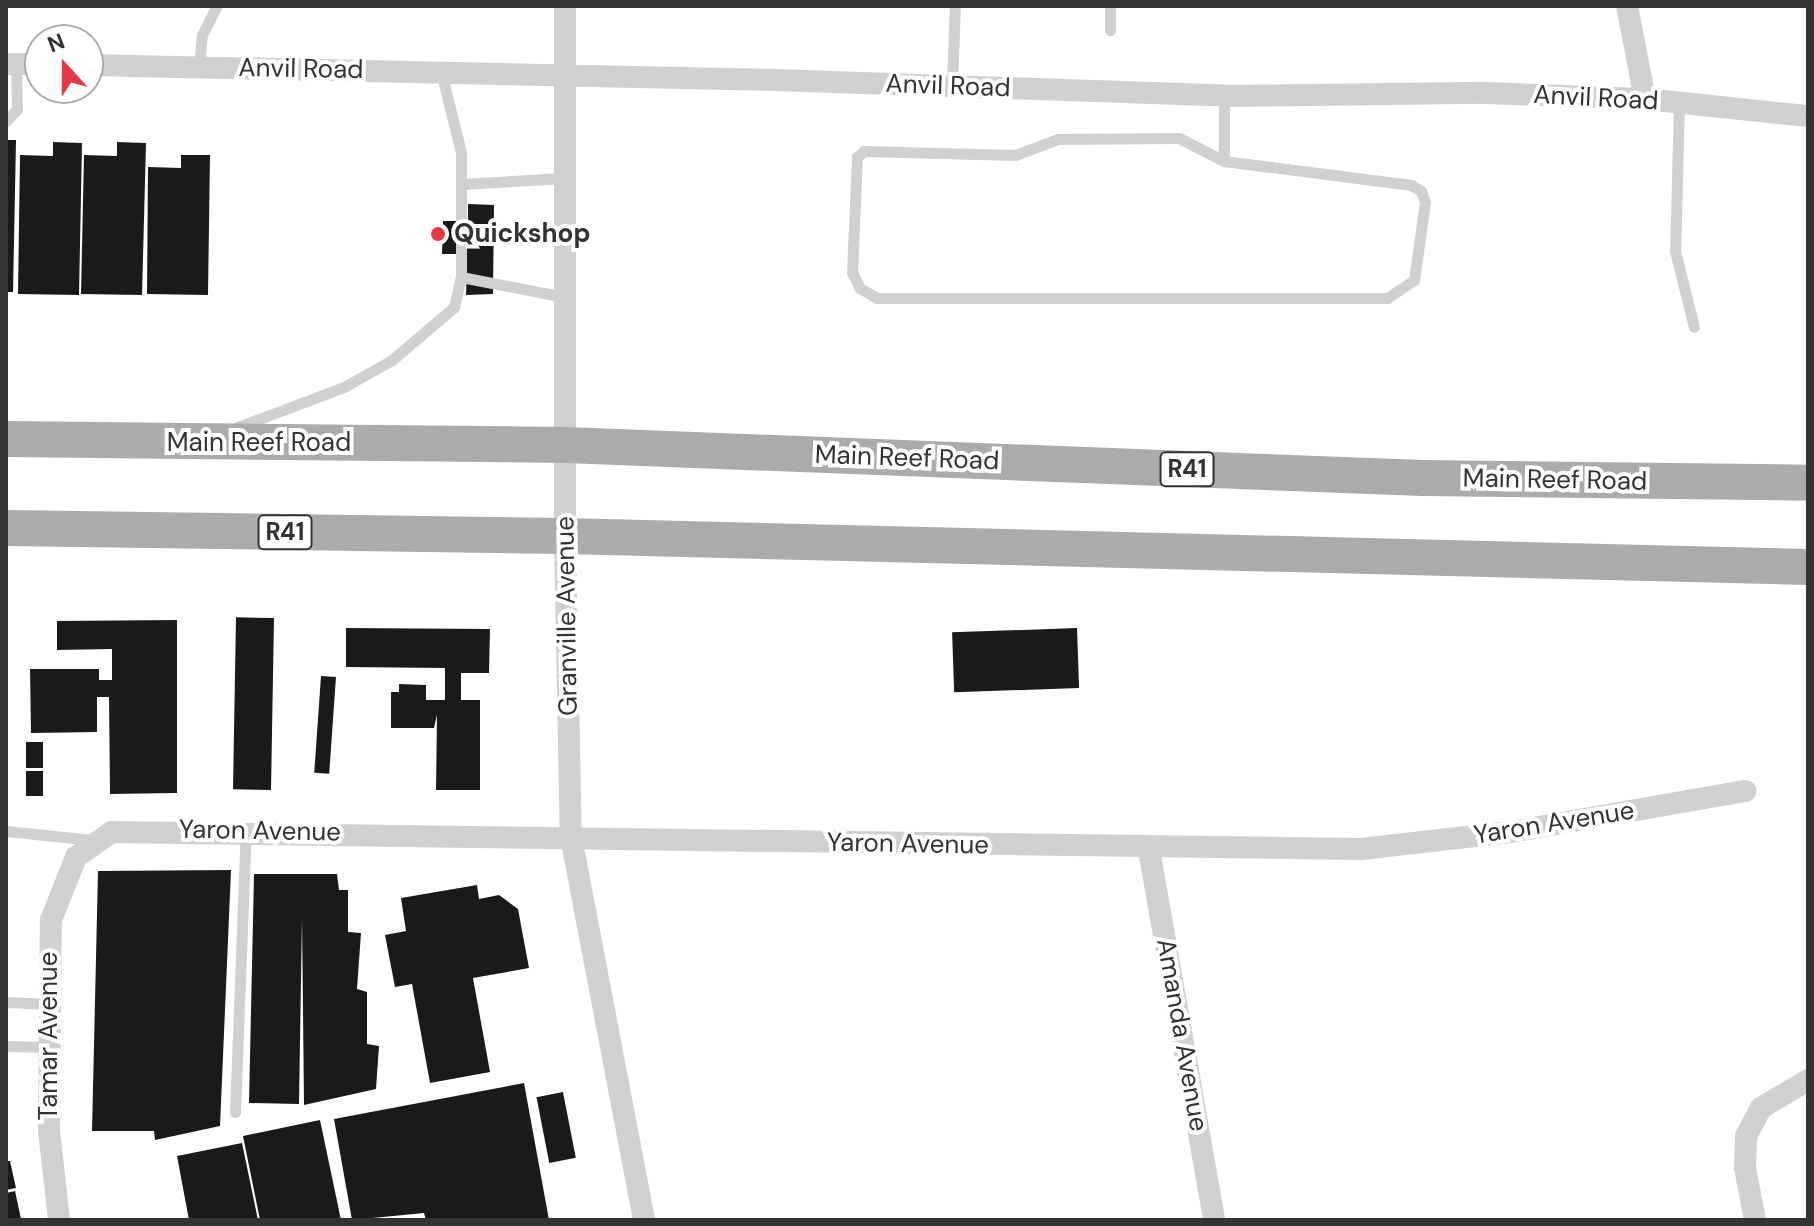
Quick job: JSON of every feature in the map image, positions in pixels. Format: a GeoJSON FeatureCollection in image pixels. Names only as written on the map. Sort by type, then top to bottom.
{"type":"FeatureCollection","features":[{"type":"Feature","properties":{"kind":"main road","name":"Main Reef Road"},"geometry":{"type":"LineString","coordinates":[[6,439],[189,444],[566,445],[1423,478],[1808,483]]}},
{"type":"Feature","properties":{"kind":"main road","name":"R41"},"geometry":{"type":"LineString","coordinates":[[6,528],[565,536],[1808,567]]}},
{"type":"Feature","properties":{"kind":"street","name":"Granville Avenue"},"geometry":{"type":"LineString","coordinates":[[565,6],[565,536],[571,837],[644,1220]]}},
{"type":"Feature","properties":{"kind":"street"},"geometry":{"type":"LineString","coordinates":[[1627,6],[1645,99]]}},
{"type":"Feature","properties":{"kind":"street","name":"Anvil Road"},"geometry":{"type":"LineString","coordinates":[[104,65],[952,86],[1224,96],[1486,93],[1645,99],[1808,116]]}},
{"type":"Feature","properties":{"kind":"street","name":"Yaron Avenue"},"geometry":{"type":"LineString","coordinates":[[93,840],[129,830],[246,830],[1149,850],[1400,847],[1745,791]]}},
{"type":"Feature","properties":{"kind":"street","name":"Tamar Avenue"},"geometry":{"type":"LineString","coordinates":[[59,1220],[51,1158],[48,1047],[51,920],[76,857],[93,840]]}},
{"type":"Feature","properties":{"kind":"street","name":"Amanda Avenue"},"geometry":{"type":"LineString","coordinates":[[1149,850],[1214,1220]]}},
{"type":"Feature","properties":{"kind":"street"},"geometry":{"type":"LineString","coordinates":[[1755,1220],[1745,1168],[1746,1136],[1761,1108],[1808,1080]]}},
{"type":"Feature","properties":{"kind":"lane"},"geometry":{"type":"LineString","coordinates":[[199,67],[202,35],[217,6]]}},
{"type":"Feature","properties":{"kind":"lane"},"geometry":{"type":"LineString","coordinates":[[952,86],[955,6]]}},
{"type":"Feature","properties":{"kind":"lane"},"geometry":{"type":"LineString","coordinates":[[1110,6],[1110,30]]}},
{"type":"Feature","properties":{"kind":"lane"},"geometry":{"type":"LineString","coordinates":[[6,121],[17,109],[11,64]]}},
{"type":"Feature","properties":{"kind":"lane"},"geometry":{"type":"LineString","coordinates":[[189,444],[368,375],[446,317],[459,296],[462,184],[456,128],[441,72]]}},
{"type":"Feature","properties":{"kind":"lane"},"geometry":{"type":"LineString","coordinates":[[1224,96],[1224,161]]}},
{"type":"Feature","properties":{"kind":"lane"},"geometry":{"type":"LineString","coordinates":[[1679,103],[1675,251],[1694,327]]}},
{"type":"Feature","properties":{"kind":"lane"},"geometry":{"type":"LineString","coordinates":[[1179,138],[1224,161],[1411,185],[1421,191],[1425,202],[1414,280],[1387,298],[877,298],[860,288],[852,272],[857,157],[864,151],[1015,155],[1058,139],[1179,138]]}},
{"type":"Feature","properties":{"kind":"lane"},"geometry":{"type":"LineString","coordinates":[[462,184],[563,178]]}},
{"type":"Feature","properties":{"kind":"lane"},"geometry":{"type":"LineString","coordinates":[[461,277],[566,297]]}},
{"type":"Feature","properties":{"kind":"lane"},"geometry":{"type":"LineString","coordinates":[[235,1112],[246,830]]}},
{"type":"Feature","properties":{"kind":"lane"},"geometry":{"type":"LineString","coordinates":[[6,831],[93,840]]}},
{"type":"Feature","properties":{"kind":"lane"},"geometry":{"type":"LineString","coordinates":[[6,1002],[48,1004]]}},
{"type":"Feature","properties":{"kind":"lane"},"geometry":{"type":"LineString","coordinates":[[6,1046],[48,1047]]}},
{"type":"Feature","properties":{"kind":"building"},"geometry":{"type":"Polygon","coordinates":[[[6,140],[16,140],[13,292],[6,292],[6,140]]]}},
{"type":"Feature","properties":{"kind":"building"},"geometry":{"type":"Polygon","coordinates":[[[53,142],[82,143],[79,295],[18,294],[20,155],[53,156],[53,142]]]}},
{"type":"Feature","properties":{"kind":"building"},"geometry":{"type":"Polygon","coordinates":[[[117,142],[146,143],[142,295],[81,294],[84,155],[117,156],[117,142]]]}},
{"type":"Feature","properties":{"kind":"building"},"geometry":{"type":"Polygon","coordinates":[[[181,155],[210,155],[208,295],[147,294],[148,167],[181,168],[181,155]]]}},
{"type":"Feature","properties":{"kind":"building"},"geometry":{"type":"Polygon","coordinates":[[[468,204],[494,205],[493,294],[466,295],[467,254],[442,254],[443,221],[468,221],[468,204]]]}},
{"type":"Feature","properties":{"kind":"building"},"geometry":{"type":"Polygon","coordinates":[[[236,617],[274,618],[271,790],[233,789],[236,617]]]}},
{"type":"Feature","properties":{"kind":"building"},"geometry":{"type":"Polygon","coordinates":[[[177,620],[177,793],[110,794],[109,697],[97,697],[97,732],[31,733],[30,669],[99,669],[99,680],[112,680],[112,649],[57,650],[57,621],[177,620]]]}},
{"type":"Feature","properties":{"kind":"building"},"geometry":{"type":"Polygon","coordinates":[[[346,628],[490,629],[489,673],[461,673],[461,700],[480,700],[480,790],[436,790],[437,715],[434,728],[391,728],[391,692],[399,692],[399,684],[426,685],[426,700],[445,700],[445,668],[346,667],[346,628]]]}},
{"type":"Feature","properties":{"kind":"building"},"geometry":{"type":"Polygon","coordinates":[[[1077,628],[1079,688],[954,692],[952,632],[1077,628]]]}},
{"type":"Feature","properties":{"kind":"building"},"geometry":{"type":"Polygon","coordinates":[[[321,676],[336,677],[329,774],[314,773],[321,676]]]}},
{"type":"Feature","properties":{"kind":"building"},"geometry":{"type":"Polygon","coordinates":[[[26,742],[43,742],[43,768],[26,768],[26,742]]]}},
{"type":"Feature","properties":{"kind":"building"},"geometry":{"type":"Polygon","coordinates":[[[26,771],[43,771],[43,796],[26,796],[26,771]]]}},
{"type":"Feature","properties":{"kind":"building"},"geometry":{"type":"Polygon","coordinates":[[[231,870],[220,1126],[155,1140],[154,1131],[92,1131],[98,871],[231,870]]]}},
{"type":"Feature","properties":{"kind":"building"},"geometry":{"type":"Polygon","coordinates":[[[254,874],[337,874],[339,890],[348,890],[348,932],[361,933],[357,989],[367,992],[367,1044],[379,1046],[376,1089],[304,1105],[302,918],[299,1104],[249,1103],[254,874]]]}},
{"type":"Feature","properties":{"kind":"building"},"geometry":{"type":"Polygon","coordinates":[[[477,885],[479,899],[499,895],[518,909],[529,968],[473,978],[490,1072],[430,1083],[412,984],[395,987],[385,935],[406,931],[401,898],[477,885]]]}},
{"type":"Feature","properties":{"kind":"building"},"geometry":{"type":"Polygon","coordinates":[[[524,1083],[549,1220],[426,1220],[424,1213],[352,1220],[334,1119],[524,1083]]]}},
{"type":"Feature","properties":{"kind":"building"},"geometry":{"type":"Polygon","coordinates":[[[563,1092],[576,1158],[549,1163],[536,1097],[563,1092]]]}},
{"type":"Feature","properties":{"kind":"building"},"geometry":{"type":"Polygon","coordinates":[[[320,1120],[341,1220],[260,1220],[243,1136],[320,1120]]]}},
{"type":"Feature","properties":{"kind":"building"},"geometry":{"type":"Polygon","coordinates":[[[242,1143],[258,1220],[189,1220],[177,1156],[242,1143]]]}},
{"type":"Feature","properties":{"kind":"building"},"geometry":{"type":"Polygon","coordinates":[[[6,1161],[10,1161],[16,1188],[6,1190],[6,1161]]]}},
{"type":"Feature","properties":{"kind":"building"},"geometry":{"type":"Polygon","coordinates":[[[15,1191],[21,1219],[6,1220],[6,1193],[15,1191]]]}},
{"type":"Feature","properties":{"kind":"place","name":"Quickshop"},"geometry":{"type":"Point","coordinates":[438,234]}}]}
